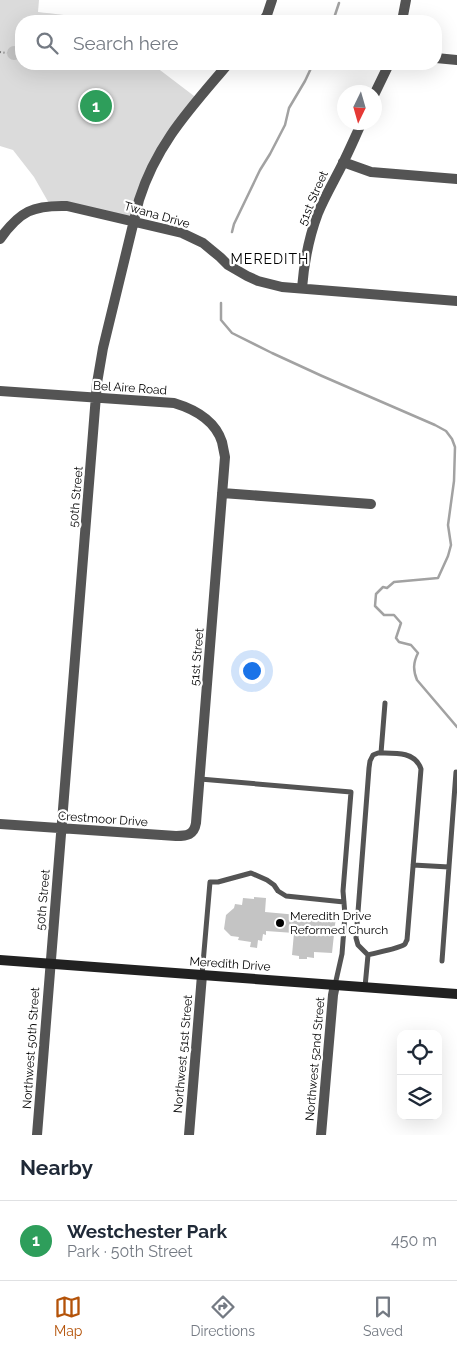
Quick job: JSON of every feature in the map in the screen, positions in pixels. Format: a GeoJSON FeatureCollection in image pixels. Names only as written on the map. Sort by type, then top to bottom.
{"type":"FeatureCollection","features":[{"type":"Feature","properties":{"kind":"main road","name":"Meredith Drive"},"geometry":{"type":"LineString","coordinates":[[0,960],[457,994]]}},
{"type":"Feature","properties":{"kind":"street"},"geometry":{"type":"LineString","coordinates":[[267,15],[272,0]]}},
{"type":"Feature","properties":{"kind":"street"},"geometry":{"type":"LineString","coordinates":[[403,15],[406,0]]}},
{"type":"Feature","properties":{"kind":"street"},"geometry":{"type":"LineString","coordinates":[[442,59],[457,60]]}},
{"type":"Feature","properties":{"kind":"street","name":"50th Street"},"geometry":{"type":"LineString","coordinates":[[50,963],[96,398],[103,348],[134,221],[152,165],[185,114],[223,70]]}},
{"type":"Feature","properties":{"kind":"street"},"geometry":{"type":"LineString","coordinates":[[379,85],[386,70]]}},
{"type":"Feature","properties":{"kind":"street","name":"51st Street"},"geometry":{"type":"LineString","coordinates":[[302,288],[309,241],[317,215],[358,130]]}},
{"type":"Feature","properties":{"kind":"street"},"geometry":{"type":"LineString","coordinates":[[343,162],[371,172],[457,180]]}},
{"type":"Feature","properties":{"kind":"street","name":"Twana Drive"},"geometry":{"type":"LineString","coordinates":[[0,239],[10,225],[28,211],[50,205],[67,206],[182,233],[202,243],[228,265],[247,276],[282,287],[457,301]]}},
{"type":"Feature","properties":{"kind":"street","name":"Bel Aire Road"},"geometry":{"type":"LineString","coordinates":[[0,391],[174,403],[188,408],[200,414],[213,426],[222,440],[225,457],[222,493]]}},
{"type":"Feature","properties":{"kind":"street"},"geometry":{"type":"LineString","coordinates":[[222,493],[371,504]]}},
{"type":"Feature","properties":{"kind":"street","name":"51st Street"},"geometry":{"type":"LineString","coordinates":[[196,823],[222,493]]}},
{"type":"Feature","properties":{"kind":"street","name":"Crestmoor Drive"},"geometry":{"type":"LineString","coordinates":[[0,824],[183,836],[193,832],[196,823]]}},
{"type":"Feature","properties":{"kind":"street","name":"Northwest 50th Street"},"geometry":{"type":"LineString","coordinates":[[37,1135],[50,963]]}},
{"type":"Feature","properties":{"kind":"street","name":"Northwest 51st Street"},"geometry":{"type":"LineString","coordinates":[[189,1135],[202,975]]}},
{"type":"Feature","properties":{"kind":"street","name":"Northwest 52nd Street"},"geometry":{"type":"LineString","coordinates":[[321,1135],[335,985]]}},
{"type":"Feature","properties":{"kind":"lane"},"geometry":{"type":"LineString","coordinates":[[381,753],[385,703]]}},
{"type":"Feature","properties":{"kind":"lane"},"geometry":{"type":"LineString","coordinates":[[381,753],[404,754],[412,757],[421,769],[407,940],[405,944],[398,948],[368,955],[358,945],[356,938],[370,761],[373,755],[381,753]]}},
{"type":"Feature","properties":{"kind":"lane"},"geometry":{"type":"LineString","coordinates":[[442,962],[456,772]]}},
{"type":"Feature","properties":{"kind":"lane"},"geometry":{"type":"LineString","coordinates":[[199,779],[351,792],[343,891],[345,915],[342,954],[335,985]]}},
{"type":"Feature","properties":{"kind":"lane"},"geometry":{"type":"LineString","coordinates":[[413,865],[449,867]]}},
{"type":"Feature","properties":{"kind":"lane"},"geometry":{"type":"LineString","coordinates":[[202,975],[210,882],[218,882],[251,873],[267,880],[286,896],[344,902]]}},
{"type":"Feature","properties":{"kind":"lane"},"geometry":{"type":"LineString","coordinates":[[365,987],[368,955]]}},
{"type":"Feature","properties":{"kind":"path"},"geometry":{"type":"LineString","coordinates":[[0,52],[7,53]]}},
{"type":"Feature","properties":{"kind":"shaded area"},"geometry":{"type":"Polygon","coordinates":[[[0,0],[39,0],[38,12],[60,15],[15,15],[15,70],[160,70],[198,99],[166,142],[134,221],[50,205],[34,177],[13,150],[0,146],[0,0]]]}},
{"type":"Feature","properties":{"kind":"building"},"geometry":{"type":"Polygon","coordinates":[[[14,46],[15,60],[11,60],[7,56],[7,50],[14,46]]]}},
{"type":"Feature","properties":{"kind":"building","name":"Meredith Drive Reformed Church"},"geometry":{"type":"Polygon","coordinates":[[[254,897],[266,898],[265,912],[309,916],[309,914],[336,916],[332,953],[314,952],[314,958],[299,959],[299,956],[292,955],[294,933],[266,931],[266,935],[263,934],[262,941],[258,940],[257,948],[250,947],[251,942],[238,940],[239,937],[231,936],[224,929],[226,915],[234,908],[235,904],[242,905],[243,898],[254,899],[254,897]]]}},
{"type":"Feature","properties":{"kind":"waterway"},"geometry":{"type":"LineString","coordinates":[[335,15],[339,3]]}},
{"type":"Feature","properties":{"kind":"waterway"},"geometry":{"type":"LineString","coordinates":[[232,232],[260,170],[285,125],[289,108],[310,70]]}},
{"type":"Feature","properties":{"kind":"waterway"},"geometry":{"type":"LineString","coordinates":[[221,303],[221,320],[232,333],[322,376],[435,425],[446,431],[452,439],[455,447],[454,481],[448,525],[451,545],[438,578],[394,582],[387,588],[383,587],[376,594],[375,606],[384,615],[394,615],[401,623],[396,638],[399,642],[411,645],[418,653],[414,666],[417,680],[457,727]]}},
{"type":"Feature","properties":{"kind":"place","name":"Westchester Park"},"geometry":{"type":"Point","coordinates":[96,106]}},
{"type":"Feature","properties":{"kind":"place","name":"Meredith Drive Reformed Church"},"geometry":{"type":"Point","coordinates":[280,923]}},
{"type":"Feature","properties":{"kind":"district","name":"MEREDITH"},"geometry":{"type":"Point","coordinates":[270,259]}}]}
